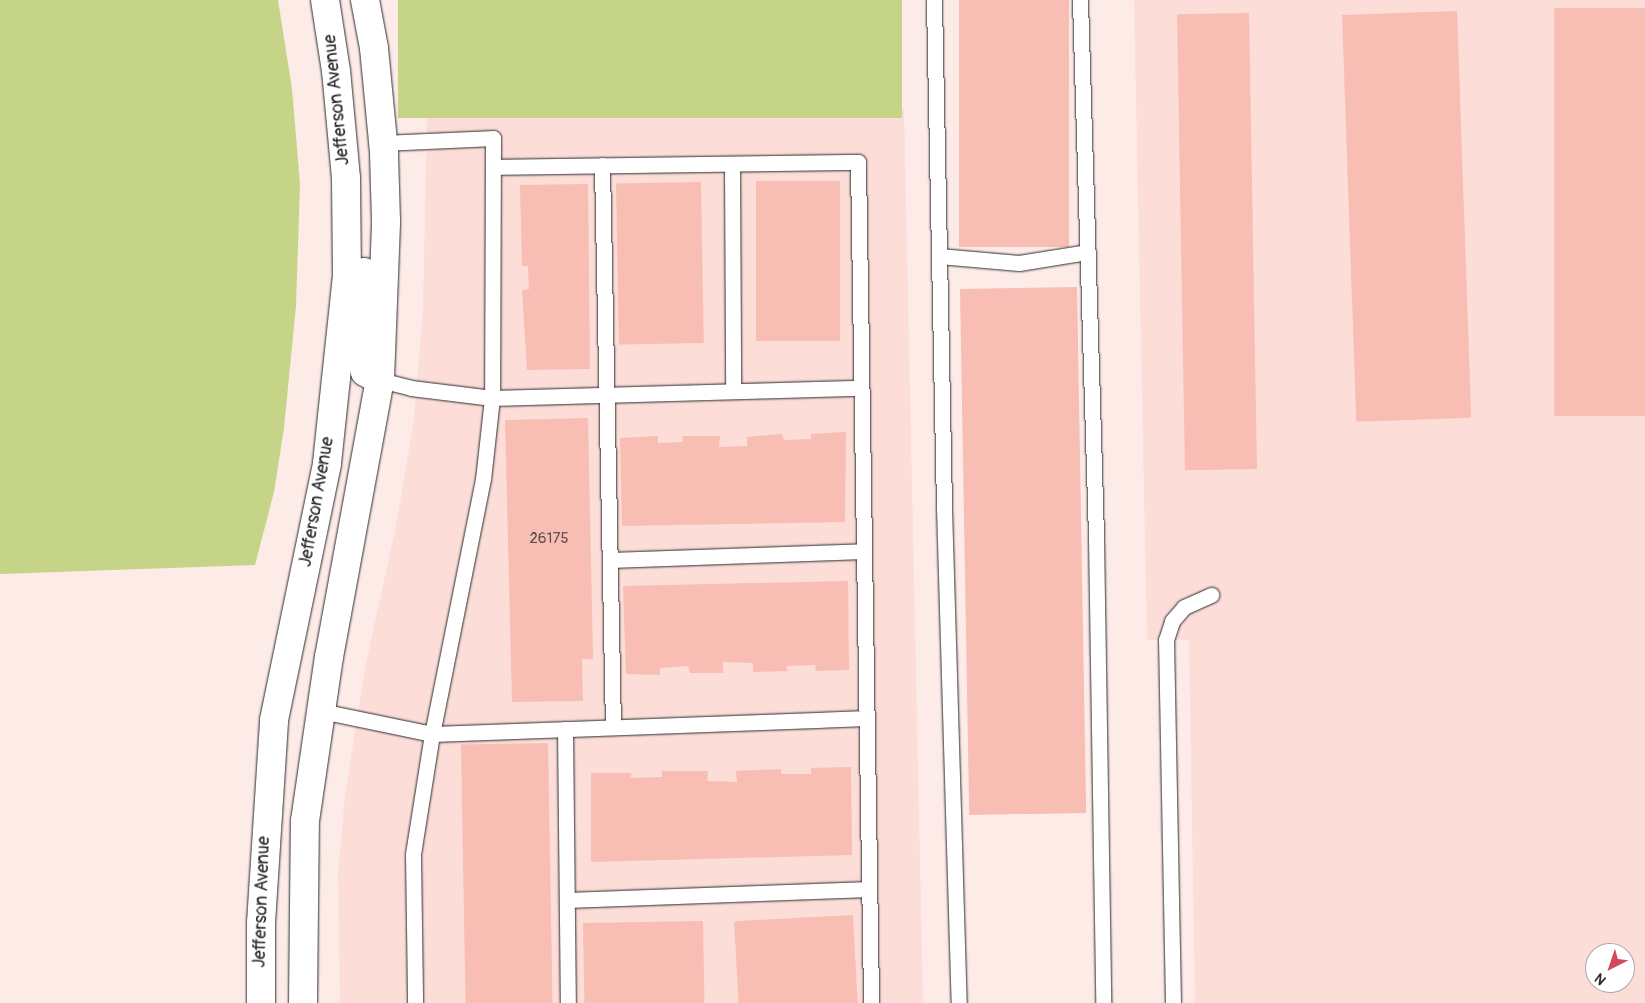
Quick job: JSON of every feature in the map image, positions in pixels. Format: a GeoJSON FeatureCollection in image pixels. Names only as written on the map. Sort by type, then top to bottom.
{"type":"FeatureCollection","features":[{"type":"Feature","properties":{"kind":"main road","name":"Jefferson Avenue"},"geometry":{"type":"LineString","coordinates":[[261,1003],[262,903],[274,720],[327,463],[347,276],[346,178],[336,71],[325,0]]}},
{"type":"Feature","properties":{"kind":"main road"},"geometry":{"type":"LineString","coordinates":[[303,1003],[305,821],[321,711],[380,380],[386,221],[384,143],[374,48],[365,0]]}},
{"type":"Feature","properties":{"kind":"main road"},"geometry":{"type":"LineString","coordinates":[[346,178],[363,245],[365,372],[380,380]]}},
{"type":"Feature","properties":{"kind":"lane"},"geometry":{"type":"LineString","coordinates":[[934,0],[959,1003]]}},
{"type":"Feature","properties":{"kind":"lane"},"geometry":{"type":"LineString","coordinates":[[1080,0],[1096,537],[1104,1003]]}},
{"type":"Feature","properties":{"kind":"lane"},"geometry":{"type":"LineString","coordinates":[[384,143],[493,138],[492,398],[482,479],[432,734],[414,854],[415,1003]]}},
{"type":"Feature","properties":{"kind":"lane"},"geometry":{"type":"LineString","coordinates":[[493,167],[858,162],[871,1003]]}},
{"type":"Feature","properties":{"kind":"lane"},"geometry":{"type":"LineString","coordinates":[[732,164],[733,391]]}},
{"type":"Feature","properties":{"kind":"lane"},"geometry":{"type":"LineString","coordinates":[[602,165],[614,727]]}},
{"type":"Feature","properties":{"kind":"lane"},"geometry":{"type":"LineString","coordinates":[[939,256],[1020,263],[1088,252]]}},
{"type":"Feature","properties":{"kind":"lane"},"geometry":{"type":"LineString","coordinates":[[380,380],[411,388],[492,398],[861,388]]}},
{"type":"Feature","properties":{"kind":"lane"},"geometry":{"type":"LineString","coordinates":[[610,560],[864,551]]}},
{"type":"Feature","properties":{"kind":"lane"},"geometry":{"type":"LineString","coordinates":[[1173,1003],[1166,640],[1172,621],[1184,607],[1211,595]]}},
{"type":"Feature","properties":{"kind":"lane"},"geometry":{"type":"LineString","coordinates":[[321,711],[432,734],[866,718]]}},
{"type":"Feature","properties":{"kind":"lane"},"geometry":{"type":"LineString","coordinates":[[565,729],[568,1003]]}},
{"type":"Feature","properties":{"kind":"lane"},"geometry":{"type":"LineString","coordinates":[[567,900],[869,889]]}},
{"type":"Feature","properties":{"kind":"shaded area"},"geometry":{"type":"Polygon","coordinates":[[[1134,0],[1645,0],[1645,1003],[1195,1003],[1189,640],[1147,640],[1134,0]]]}},
{"type":"Feature","properties":{"kind":"shaded area"},"geometry":{"type":"Polygon","coordinates":[[[904,109],[923,1003],[340,1003],[338,875],[345,796],[365,668],[396,526],[414,420],[423,310],[427,116],[904,109]]]}},
{"type":"Feature","properties":{"kind":"green space"},"geometry":{"type":"Polygon","coordinates":[[[0,0],[278,0],[292,89],[300,184],[296,306],[284,428],[274,492],[255,565],[0,574],[0,0]]]}},
{"type":"Feature","properties":{"kind":"green space"},"geometry":{"type":"Polygon","coordinates":[[[398,0],[902,0],[902,118],[398,118],[398,0]]]}},
{"type":"Feature","properties":{"kind":"building"},"geometry":{"type":"Polygon","coordinates":[[[959,0],[1069,0],[1069,247],[959,247],[959,0]]]}},
{"type":"Feature","properties":{"kind":"building"},"geometry":{"type":"Polygon","coordinates":[[[1554,8],[1645,8],[1645,416],[1554,416],[1554,8]]]}},
{"type":"Feature","properties":{"kind":"building"},"geometry":{"type":"Polygon","coordinates":[[[1457,11],[1471,418],[1356,422],[1342,15],[1457,11]]]}},
{"type":"Feature","properties":{"kind":"building"},"geometry":{"type":"Polygon","coordinates":[[[1249,13],[1257,469],[1185,470],[1177,14],[1249,13]]]}},
{"type":"Feature","properties":{"kind":"building"},"geometry":{"type":"Polygon","coordinates":[[[756,181],[840,181],[840,341],[756,341],[756,181]]]}},
{"type":"Feature","properties":{"kind":"building"},"geometry":{"type":"Polygon","coordinates":[[[701,182],[704,343],[619,344],[616,183],[701,182]]]}},
{"type":"Feature","properties":{"kind":"building"},"geometry":{"type":"Polygon","coordinates":[[[588,184],[590,369],[527,370],[522,290],[529,289],[528,266],[522,266],[520,185],[588,184]]]}},
{"type":"Feature","properties":{"kind":"building"},"geometry":{"type":"Polygon","coordinates":[[[1077,287],[1086,813],[969,815],[960,289],[1077,287]]]}},
{"type":"Feature","properties":{"kind":"building"},"geometry":{"type":"Polygon","coordinates":[[[588,418],[593,659],[582,659],[583,701],[512,702],[505,420],[588,418]]]}},
{"type":"Feature","properties":{"kind":"building"},"geometry":{"type":"Polygon","coordinates":[[[846,432],[845,522],[622,526],[620,438],[658,436],[658,443],[683,442],[682,436],[720,436],[719,447],[747,446],[747,437],[782,434],[784,440],[811,439],[811,434],[846,432]]]}},
{"type":"Feature","properties":{"kind":"building"},"geometry":{"type":"Polygon","coordinates":[[[848,581],[849,670],[816,671],[815,665],[786,666],[788,671],[753,672],[753,663],[723,662],[723,673],[690,673],[688,666],[660,668],[660,675],[626,674],[623,586],[848,581]]]}},
{"type":"Feature","properties":{"kind":"building"},"geometry":{"type":"Polygon","coordinates":[[[548,743],[553,1003],[466,1003],[461,745],[548,743]]]}},
{"type":"Feature","properties":{"kind":"building"},"geometry":{"type":"Polygon","coordinates":[[[851,767],[852,855],[591,862],[591,773],[632,773],[630,778],[662,777],[662,771],[708,771],[707,781],[737,782],[736,771],[781,769],[781,774],[811,774],[811,768],[851,767]]]}},
{"type":"Feature","properties":{"kind":"building"},"geometry":{"type":"Polygon","coordinates":[[[853,915],[858,1003],[738,1003],[734,921],[853,915]]]}},
{"type":"Feature","properties":{"kind":"building"},"geometry":{"type":"Polygon","coordinates":[[[703,921],[704,1003],[584,1003],[583,923],[703,921]]]}}]}
